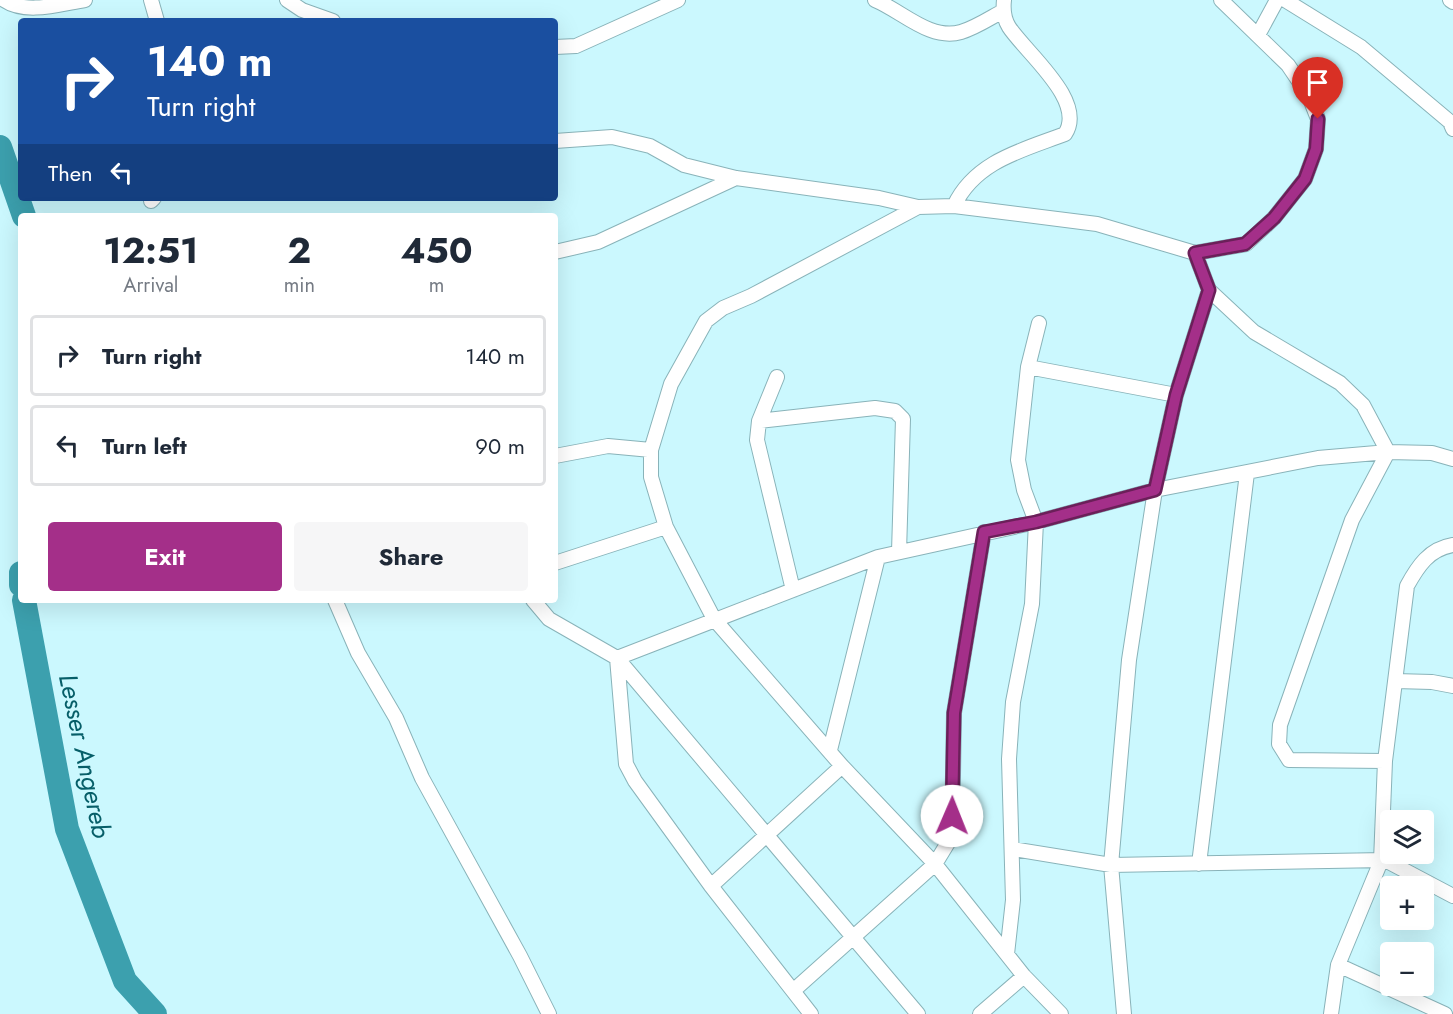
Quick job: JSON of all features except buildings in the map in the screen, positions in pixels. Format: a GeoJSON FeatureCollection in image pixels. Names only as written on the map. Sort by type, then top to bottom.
{"type":"FeatureCollection","features":[{"type":"Feature","properties":{"kind":"street"},"geometry":{"type":"LineString","coordinates":[[4,0],[11,5],[85,0]]}},
{"type":"Feature","properties":{"kind":"street"},"geometry":{"type":"LineString","coordinates":[[151,0],[156,18]]}},
{"type":"Feature","properties":{"kind":"street"},"geometry":{"type":"LineString","coordinates":[[286,0],[302,10],[325,18]]}},
{"type":"Feature","properties":{"kind":"street"},"geometry":{"type":"LineString","coordinates":[[558,46],[576,46],[678,0]]}},
{"type":"Feature","properties":{"kind":"street"},"geometry":{"type":"LineString","coordinates":[[875,0],[933,32],[946,35],[962,32],[1003,5],[1008,27],[1048,72],[1070,109],[1071,125],[1065,134],[994,162],[963,187],[954,206]]}},
{"type":"Feature","properties":{"kind":"street"},"geometry":{"type":"LineString","coordinates":[[558,141],[612,137],[650,146],[684,165],[736,178],[879,198],[918,207],[954,206],[1097,224],[1195,253],[1245,244],[1274,218],[1305,179],[1316,149],[1318,119],[1309,96],[1288,65],[1221,0]]}},
{"type":"Feature","properties":{"kind":"street"},"geometry":{"type":"LineString","coordinates":[[1258,35],[1277,0]]}},
{"type":"Feature","properties":{"kind":"street"},"geometry":{"type":"LineString","coordinates":[[1285,0],[1361,47],[1450,122],[1453,129]]}},
{"type":"Feature","properties":{"kind":"street"},"geometry":{"type":"LineString","coordinates":[[558,251],[598,242],[736,178]]}},
{"type":"Feature","properties":{"kind":"street"},"geometry":{"type":"LineString","coordinates":[[918,207],[751,296],[723,308],[706,321],[671,384],[651,450],[651,477],[666,528],[714,619],[842,766],[935,864],[1024,976],[1061,1014]]}},
{"type":"Feature","properties":{"kind":"street"},"geometry":{"type":"LineString","coordinates":[[1195,253],[1209,290],[1254,332],[1341,383],[1363,405],[1388,452]]}},
{"type":"Feature","properties":{"kind":"street"},"geometry":{"type":"LineString","coordinates":[[1124,1014],[1111,865],[1129,660],[1155,490],[1176,395],[1209,290]]}},
{"type":"Feature","properties":{"kind":"street"},"geometry":{"type":"LineString","coordinates":[[1007,954],[1013,900],[1013,849],[1008,759],[1012,702],[1032,604],[1036,522],[1024,490],[1018,460],[1028,367],[1039,323]]}},
{"type":"Feature","properties":{"kind":"street"},"geometry":{"type":"LineString","coordinates":[[1028,367],[1176,395]]}},
{"type":"Feature","properties":{"kind":"street"},"geometry":{"type":"LineString","coordinates":[[777,377],[759,421],[757,440],[793,590]]}},
{"type":"Feature","properties":{"kind":"street"},"geometry":{"type":"LineString","coordinates":[[759,421],[875,408],[895,411],[903,419],[899,552]]}},
{"type":"Feature","properties":{"kind":"street"},"geometry":{"type":"LineString","coordinates":[[558,455],[608,446],[651,450]]}},
{"type":"Feature","properties":{"kind":"street"},"geometry":{"type":"LineString","coordinates":[[1385,761],[1289,760],[1279,744],[1280,725],[1352,520],[1388,452]]}},
{"type":"Feature","properties":{"kind":"street"},"geometry":{"type":"LineString","coordinates":[[617,658],[878,557],[1036,522],[1155,490],[1318,458],[1388,452],[1432,453],[1453,459]]}},
{"type":"Feature","properties":{"kind":"street"},"geometry":{"type":"LineString","coordinates":[[1198,864],[1247,473]]}},
{"type":"Feature","properties":{"kind":"street"},"geometry":{"type":"LineString","coordinates":[[558,562],[666,528]]}},
{"type":"Feature","properties":{"kind":"street"},"geometry":{"type":"LineString","coordinates":[[793,991],[935,864],[952,836],[954,713],[984,532]]}},
{"type":"Feature","properties":{"kind":"street"},"geometry":{"type":"LineString","coordinates":[[1383,810],[1385,761],[1407,586],[1422,561],[1443,547],[1453,545]]}},
{"type":"Feature","properties":{"kind":"street"},"geometry":{"type":"LineString","coordinates":[[830,750],[878,557]]}},
{"type":"Feature","properties":{"kind":"street"},"geometry":{"type":"LineString","coordinates":[[336,603],[358,653],[396,718],[422,778],[549,1014]]}},
{"type":"Feature","properties":{"kind":"street"},"geometry":{"type":"LineString","coordinates":[[535,603],[549,620],[617,658],[918,1014]]}},
{"type":"Feature","properties":{"kind":"street"},"geometry":{"type":"LineString","coordinates":[[617,658],[626,764],[635,781],[711,886],[811,1014]]}},
{"type":"Feature","properties":{"kind":"street"},"geometry":{"type":"LineString","coordinates":[[1395,681],[1453,686]]}},
{"type":"Feature","properties":{"kind":"street"},"geometry":{"type":"LineString","coordinates":[[711,886],[842,766]]}},
{"type":"Feature","properties":{"kind":"street"},"geometry":{"type":"LineString","coordinates":[[1013,849],[1111,865],[1380,861]]}},
{"type":"Feature","properties":{"kind":"street"},"geometry":{"type":"LineString","coordinates":[[1331,1014],[1338,965],[1380,863]]}},
{"type":"Feature","properties":{"kind":"street"},"geometry":{"type":"LineString","coordinates":[[1387,864],[1453,896]]}},
{"type":"Feature","properties":{"kind":"street"},"geometry":{"type":"LineString","coordinates":[[1338,965],[1445,1014]]}},
{"type":"Feature","properties":{"kind":"street"},"geometry":{"type":"LineString","coordinates":[[980,1014],[1024,976]]}},
{"type":"Feature","properties":{"kind":"waterway","name":"Lesser Angereb"},"geometry":{"type":"LineString","coordinates":[[0,147],[18,199]]}},
{"type":"Feature","properties":{"kind":"waterway","name":"Lesser Angereb"},"geometry":{"type":"LineString","coordinates":[[19,201],[23,213]]}},
{"type":"Feature","properties":{"kind":"waterway","name":"Lesser Angereb"},"geometry":{"type":"LineString","coordinates":[[25,603],[67,829],[125,981],[155,1014]]}},
{"type":"Feature","properties":{"kind":"route"},"geometry":{"type":"LineString","coordinates":[[952,816],[954,713],[984,532],[1036,522],[1155,490],[1176,395],[1209,290],[1195,253],[1245,244],[1274,218],[1305,179],[1316,149],[1318,119]]}}]}
